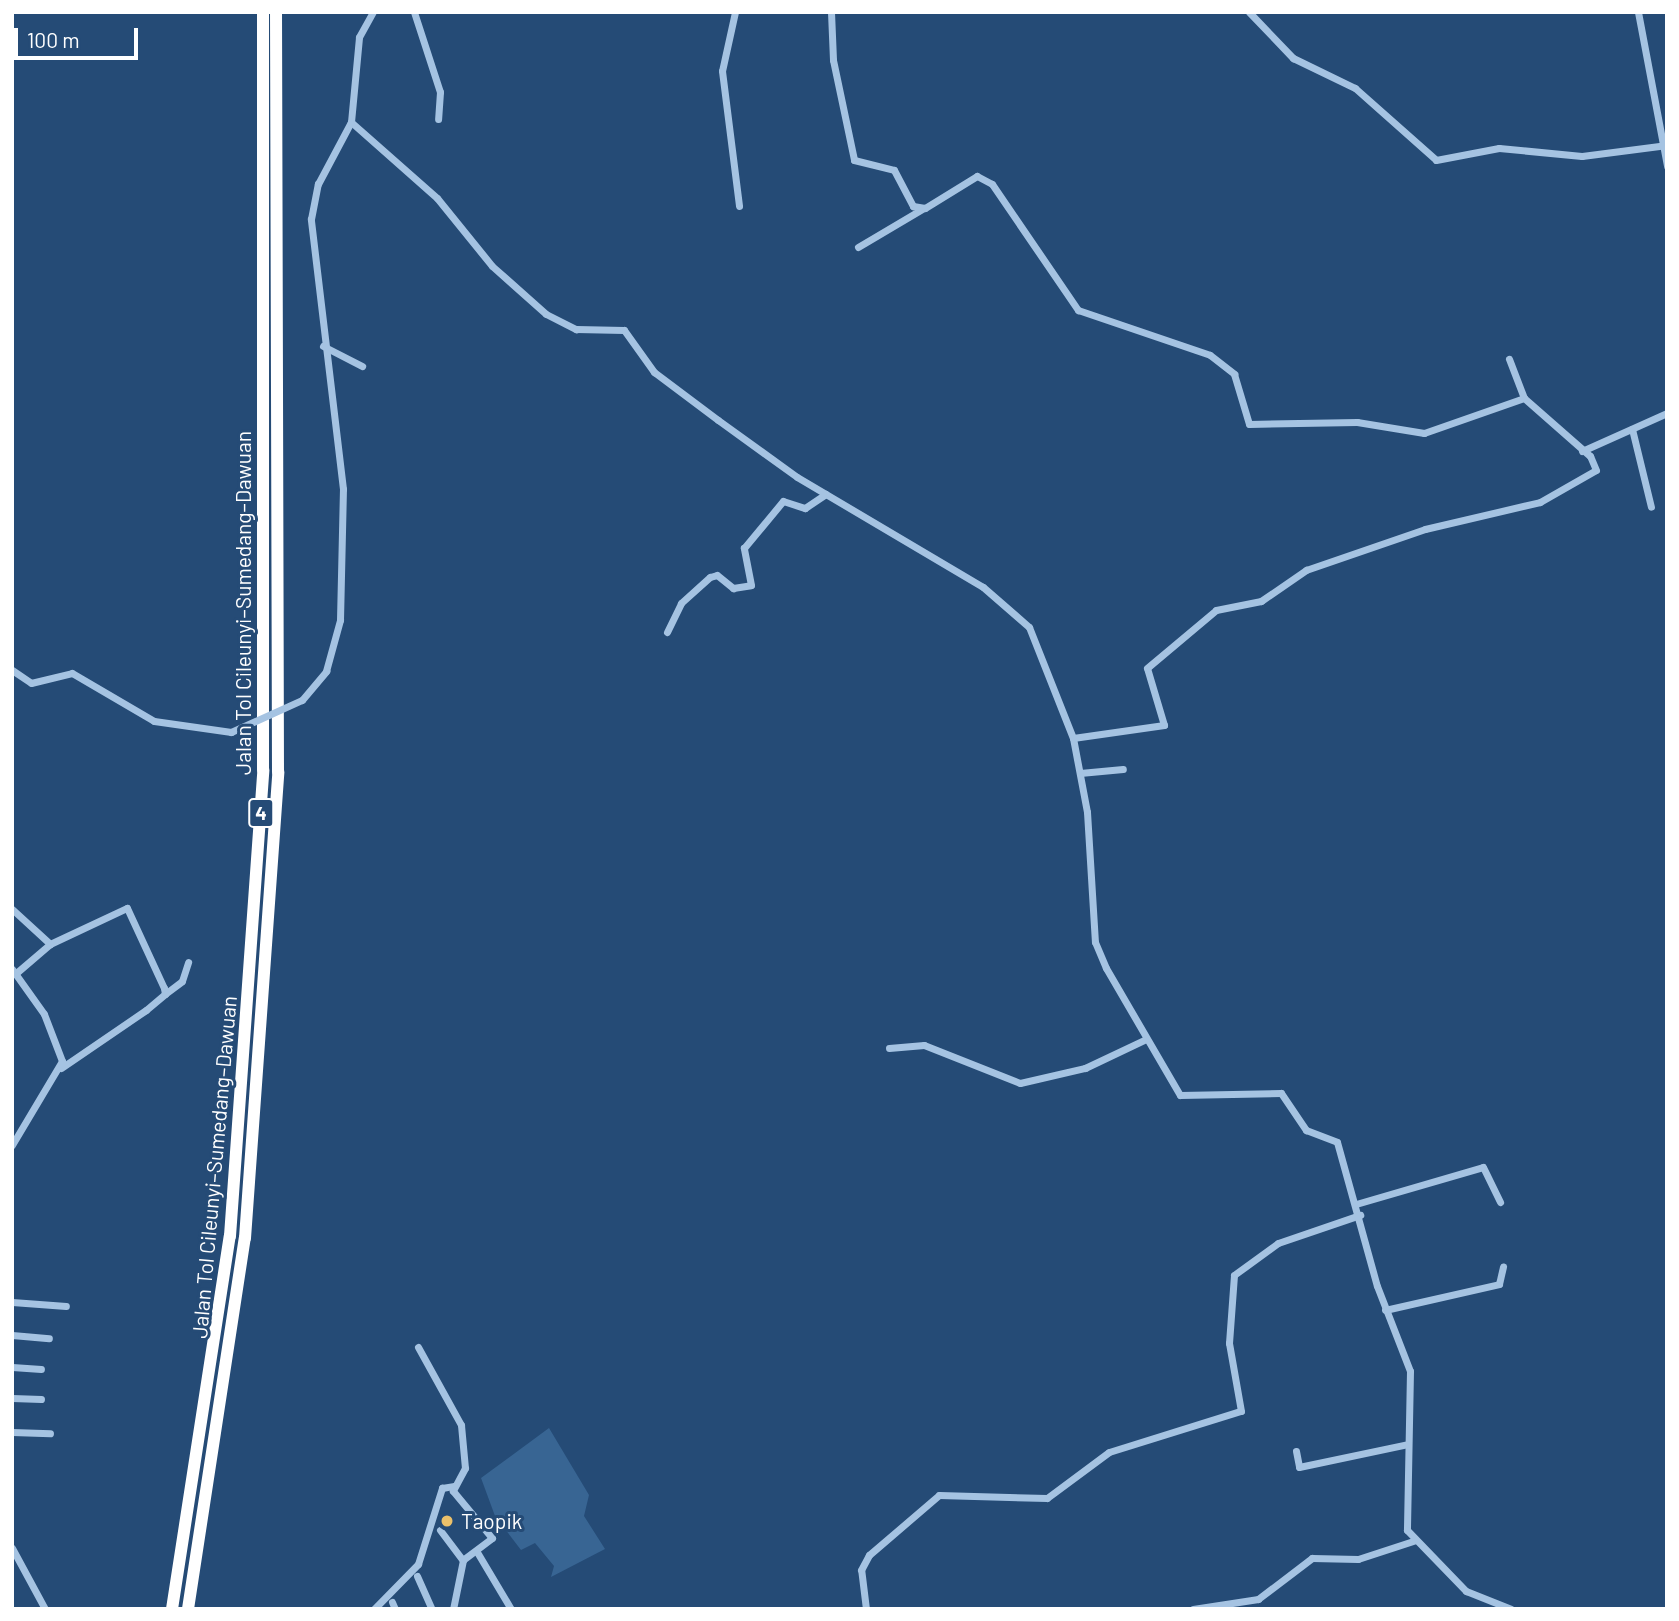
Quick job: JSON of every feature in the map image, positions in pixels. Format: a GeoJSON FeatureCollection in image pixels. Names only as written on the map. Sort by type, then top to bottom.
{"type":"FeatureCollection","features":[{"type":"Feature","properties":{"kind":"highway","name":"Jalan Tol Cileunyi–Sumedang–Dawuan"},"geometry":{"type":"LineString","coordinates":[[172,1609],[230,1236],[263,783],[263,12]]}},
{"type":"Feature","properties":{"kind":"highway","name":"Jalan Tol Cileunyi–Sumedang–Dawuan"},"geometry":{"type":"LineString","coordinates":[[188,1609],[245,1238],[278,772],[276,12]]}},
{"type":"Feature","properties":{"kind":"street"},"geometry":{"type":"LineString","coordinates":[[12,670],[31,683],[72,673],[155,722],[231,732],[302,700],[326,671],[340,620],[343,489],[323,346],[311,219],[318,184],[351,122],[359,37],[373,12]]}},
{"type":"Feature","properties":{"kind":"street"},"geometry":{"type":"LineString","coordinates":[[414,12],[440,92],[438,119]]}},
{"type":"Feature","properties":{"kind":"street"},"geometry":{"type":"LineString","coordinates":[[735,12],[722,71],[738,206]]}},
{"type":"Feature","properties":{"kind":"street"},"geometry":{"type":"LineString","coordinates":[[831,12],[850,154],[860,164],[894,170],[908,202],[925,208]]}},
{"type":"Feature","properties":{"kind":"street"},"geometry":{"type":"LineString","coordinates":[[1249,12],[1293,58],[1355,88],[1436,160],[1499,148],[1582,156],[1659,146]]}},
{"type":"Feature","properties":{"kind":"street"},"geometry":{"type":"LineString","coordinates":[[1638,12],[1659,146],[1667,166]]}},
{"type":"Feature","properties":{"kind":"street"},"geometry":{"type":"LineString","coordinates":[[351,122],[436,198],[492,266],[533,304],[576,329],[624,330],[654,373],[826,494],[984,587],[1023,620],[1047,662],[1073,738],[1080,774],[1095,942],[1167,1080],[1188,1098],[1280,1093],[1304,1127],[1334,1139],[1360,1215],[1385,1310],[1410,1371],[1407,1530],[1413,1542],[1466,1591],[1511,1609]]}},
{"type":"Feature","properties":{"kind":"street"},"geometry":{"type":"LineString","coordinates":[[858,247],[977,177],[992,184],[1078,310],[1210,355],[1234,374],[1249,424],[1357,422],[1424,433],[1524,398]]}},
{"type":"Feature","properties":{"kind":"street"},"geometry":{"type":"LineString","coordinates":[[323,346],[362,366]]}},
{"type":"Feature","properties":{"kind":"street"},"geometry":{"type":"LineString","coordinates":[[1073,738],[1164,725],[1147,667],[1216,610],[1261,601],[1306,570],[1425,529],[1540,502],[1596,470],[1582,451],[1524,398],[1509,359]]}},
{"type":"Feature","properties":{"kind":"street"},"geometry":{"type":"LineString","coordinates":[[1582,451],[1606,435],[1632,429],[1667,413]]}},
{"type":"Feature","properties":{"kind":"street"},"geometry":{"type":"LineString","coordinates":[[1632,429],[1651,507]]}},
{"type":"Feature","properties":{"kind":"street"},"geometry":{"type":"LineString","coordinates":[[667,632],[681,603],[710,577],[717,575],[733,588],[751,584],[744,548],[783,501],[805,508],[826,494]]}},
{"type":"Feature","properties":{"kind":"street"},"geometry":{"type":"LineString","coordinates":[[1080,774],[1123,769]]}},
{"type":"Feature","properties":{"kind":"street"},"geometry":{"type":"LineString","coordinates":[[61,1068],[44,1014],[14,971],[50,944],[127,908],[165,994]]}},
{"type":"Feature","properties":{"kind":"street"},"geometry":{"type":"LineString","coordinates":[[12,909],[50,944]]}},
{"type":"Feature","properties":{"kind":"street"},"geometry":{"type":"LineString","coordinates":[[12,1145],[61,1068],[165,994],[186,976],[188,962]]}},
{"type":"Feature","properties":{"kind":"street"},"geometry":{"type":"LineString","coordinates":[[889,1048],[917,1043],[1028,1083],[1096,1064],[1146,1039]]}},
{"type":"Feature","properties":{"kind":"street"},"geometry":{"type":"LineString","coordinates":[[1356,1203],[1483,1167],[1500,1202]]}},
{"type":"Feature","properties":{"kind":"street"},"geometry":{"type":"LineString","coordinates":[[866,1609],[861,1570],[869,1555],[939,1495],[1047,1498],[1109,1452],[1241,1411],[1228,1332],[1234,1275],[1278,1243],[1360,1215]]}},
{"type":"Feature","properties":{"kind":"street"},"geometry":{"type":"LineString","coordinates":[[1385,1310],[1499,1284],[1503,1266]]}},
{"type":"Feature","properties":{"kind":"street"},"geometry":{"type":"LineString","coordinates":[[12,1302],[66,1306]]}},
{"type":"Feature","properties":{"kind":"street"},"geometry":{"type":"LineString","coordinates":[[12,1335],[49,1338]]}},
{"type":"Feature","properties":{"kind":"street"},"geometry":{"type":"LineString","coordinates":[[374,1609],[418,1564],[442,1488],[453,1486],[465,1468],[461,1424],[418,1348]]}},
{"type":"Feature","properties":{"kind":"street"},"geometry":{"type":"LineString","coordinates":[[12,1367],[41,1369]]}},
{"type":"Feature","properties":{"kind":"street"},"geometry":{"type":"LineString","coordinates":[[12,1398],[41,1399]]}},
{"type":"Feature","properties":{"kind":"street"},"geometry":{"type":"LineString","coordinates":[[12,1432],[50,1433]]}},
{"type":"Feature","properties":{"kind":"street"},"geometry":{"type":"LineString","coordinates":[[1296,1451],[1299,1467],[1408,1444]]}},
{"type":"Feature","properties":{"kind":"street"},"geometry":{"type":"LineString","coordinates":[[453,1486],[492,1538],[463,1560],[453,1609]]}},
{"type":"Feature","properties":{"kind":"street"},"geometry":{"type":"LineString","coordinates":[[440,1530],[463,1560]]}},
{"type":"Feature","properties":{"kind":"street"},"geometry":{"type":"LineString","coordinates":[[1193,1609],[1258,1599],[1312,1559],[1358,1559],[1413,1542]]}},
{"type":"Feature","properties":{"kind":"street"},"geometry":{"type":"LineString","coordinates":[[12,1548],[45,1609]]}},
{"type":"Feature","properties":{"kind":"street"},"geometry":{"type":"LineString","coordinates":[[477,1552],[511,1609]]}},
{"type":"Feature","properties":{"kind":"street"},"geometry":{"type":"LineString","coordinates":[[417,1576],[432,1609]]}},
{"type":"Feature","properties":{"kind":"shaded area"},"geometry":{"type":"Polygon","coordinates":[[[549,1428],[589,1495],[584,1516],[605,1549],[551,1577],[554,1566],[535,1543],[521,1550],[495,1516],[481,1478],[549,1428]]]}},
{"type":"Feature","properties":{"kind":"place","name":"Taopik"},"geometry":{"type":"Point","coordinates":[447,1521]}}]}
